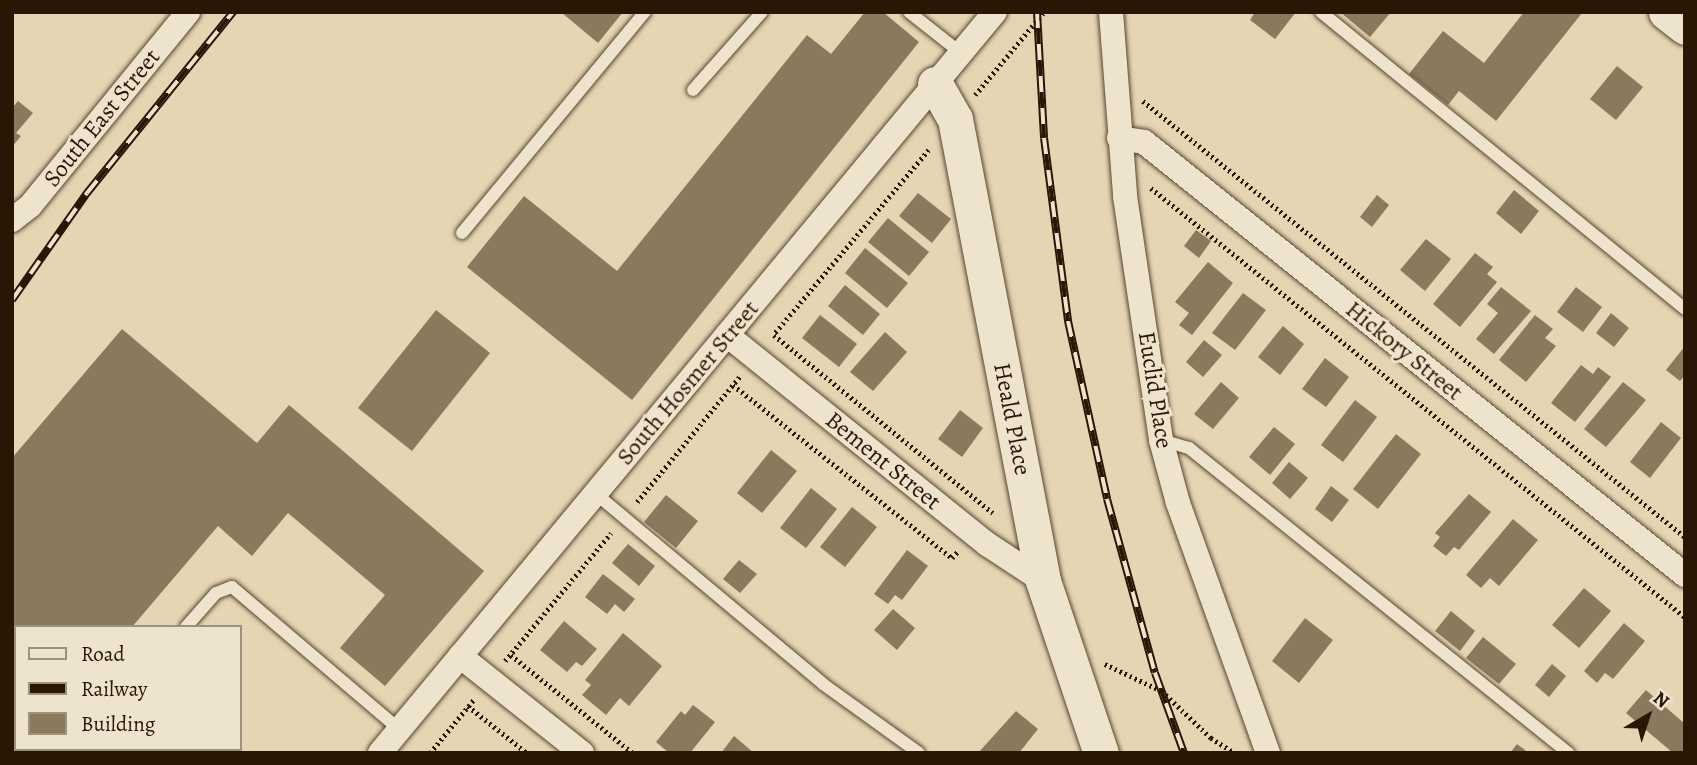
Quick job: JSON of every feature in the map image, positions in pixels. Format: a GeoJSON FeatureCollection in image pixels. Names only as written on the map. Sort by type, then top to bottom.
{"type":"FeatureCollection","features":[{"type":"Feature","properties":{"kind":"street","name":"South East Street"},"geometry":{"type":"LineString","coordinates":[[12,220],[30,206],[188,12]]}},
{"type":"Feature","properties":{"kind":"street","name":"South Hosmer Street"},"geometry":{"type":"LineString","coordinates":[[380,753],[995,12]]}},
{"type":"Feature","properties":{"kind":"street","name":"Euclid Place"},"geometry":{"type":"LineString","coordinates":[[1111,12],[1119,138],[1161,440],[1178,503],[1268,753]]}},
{"type":"Feature","properties":{"kind":"street","name":"Heald Place"},"geometry":{"type":"LineString","coordinates":[[934,84],[955,119],[1043,581],[1101,753]]}},
{"type":"Feature","properties":{"kind":"street","name":"Hickory Street"},"geometry":{"type":"LineString","coordinates":[[1119,138],[1144,142],[1685,575]]}},
{"type":"Feature","properties":{"kind":"street","name":"Bement Street"},"geometry":{"type":"LineString","coordinates":[[727,335],[986,544],[1043,581]]}},
{"type":"Feature","properties":{"kind":"street"},"geometry":{"type":"LineString","coordinates":[[460,656],[582,753]]}},
{"type":"Feature","properties":{"kind":"lane"},"geometry":{"type":"LineString","coordinates":[[462,233],[645,12]]}},
{"type":"Feature","properties":{"kind":"lane"},"geometry":{"type":"LineString","coordinates":[[693,90],[762,12]]}},
{"type":"Feature","properties":{"kind":"lane"},"geometry":{"type":"LineString","coordinates":[[909,12],[961,52]]}},
{"type":"Feature","properties":{"kind":"lane"},"geometry":{"type":"LineString","coordinates":[[1321,12],[1685,309]]}},
{"type":"Feature","properties":{"kind":"lane"},"geometry":{"type":"LineString","coordinates":[[1161,440],[1189,448],[1569,753]]}},
{"type":"Feature","properties":{"kind":"lane"},"geometry":{"type":"LineString","coordinates":[[596,494],[822,684],[919,753]]}},
{"type":"Feature","properties":{"kind":"lane"},"geometry":{"type":"LineString","coordinates":[[188,625],[216,593],[232,587],[400,729]]}},
{"type":"Feature","properties":{"kind":"path"},"geometry":{"type":"LineString","coordinates":[[430,753],[1044,12]]}},
{"type":"Feature","properties":{"kind":"path"},"geometry":{"type":"LineString","coordinates":[[1144,142],[1140,99],[1685,537]]}},
{"type":"Feature","properties":{"kind":"path"},"geometry":{"type":"LineString","coordinates":[[1147,196],[1145,183],[1685,617]]}},
{"type":"Feature","properties":{"kind":"path"},"geometry":{"type":"LineString","coordinates":[[774,335],[998,519]]}},
{"type":"Feature","properties":{"kind":"path"},"geometry":{"type":"LineString","coordinates":[[511,655],[633,753]]}},
{"type":"Feature","properties":{"kind":"path"},"geometry":{"type":"LineString","coordinates":[[1099,661],[1162,691],[1211,738],[1235,753]]}},
{"type":"Feature","properties":{"kind":"path"},"geometry":{"type":"LineString","coordinates":[[468,706],[527,753]]}},
{"type":"Feature","properties":{"kind":"building"},"geometry":{"type":"Polygon","coordinates":[[[561,12],[623,12],[598,43],[561,12]]]}},
{"type":"Feature","properties":{"kind":"building"},"geometry":{"type":"Polygon","coordinates":[[[865,12],[883,12],[919,42],[632,400],[467,267],[524,196],[617,271],[807,35],[831,54],[865,12]]]}},
{"type":"Feature","properties":{"kind":"building"},"geometry":{"type":"Polygon","coordinates":[[[1255,12],[1296,12],[1275,39],[1250,20],[1255,12]]]}},
{"type":"Feature","properties":{"kind":"building"},"geometry":{"type":"Polygon","coordinates":[[[1340,12],[1391,12],[1370,37],[1340,12]]]}},
{"type":"Feature","properties":{"kind":"building"},"geometry":{"type":"Polygon","coordinates":[[[1524,12],[1582,13],[1496,121],[1459,91],[1448,105],[1409,74],[1443,31],[1484,63],[1524,12]]]}},
{"type":"Feature","properties":{"kind":"building"},"geometry":{"type":"Polygon","coordinates":[[[1617,66],[1643,87],[1616,120],[1590,99],[1617,66]]]}},
{"type":"Feature","properties":{"kind":"building"},"geometry":{"type":"Polygon","coordinates":[[[18,101],[33,113],[16,133],[21,136],[12,147],[12,108],[18,101]]]}},
{"type":"Feature","properties":{"kind":"building"},"geometry":{"type":"Polygon","coordinates":[[[1514,190],[1539,211],[1521,234],[1496,213],[1514,190]]]}},
{"type":"Feature","properties":{"kind":"building"},"geometry":{"type":"Polygon","coordinates":[[[918,193],[951,219],[932,243],[899,216],[918,193]]]}},
{"type":"Feature","properties":{"kind":"building"},"geometry":{"type":"Polygon","coordinates":[[[1377,195],[1389,205],[1372,227],[1360,217],[1377,195]]]}},
{"type":"Feature","properties":{"kind":"building"},"geometry":{"type":"Polygon","coordinates":[[[888,218],[929,252],[909,276],[868,242],[888,218]]]}},
{"type":"Feature","properties":{"kind":"building"},"geometry":{"type":"Polygon","coordinates":[[[1196,230],[1211,241],[1199,258],[1184,246],[1196,230]]]}},
{"type":"Feature","properties":{"kind":"building"},"geometry":{"type":"Polygon","coordinates":[[[1426,239],[1451,259],[1425,291],[1400,270],[1426,239]]]}},
{"type":"Feature","properties":{"kind":"building"},"geometry":{"type":"Polygon","coordinates":[[[865,248],[908,283],[887,308],[845,273],[865,248]]]}},
{"type":"Feature","properties":{"kind":"building"},"geometry":{"type":"Polygon","coordinates":[[[1475,253],[1493,267],[1487,274],[1497,282],[1460,327],[1433,304],[1475,253]]]}},
{"type":"Feature","properties":{"kind":"building"},"geometry":{"type":"Polygon","coordinates":[[[1208,262],[1233,283],[1192,335],[1179,325],[1189,313],[1175,302],[1208,262]]]}},
{"type":"Feature","properties":{"kind":"building"},"geometry":{"type":"Polygon","coordinates":[[[845,285],[880,314],[863,335],[828,306],[845,285]]]}},
{"type":"Feature","properties":{"kind":"building"},"geometry":{"type":"Polygon","coordinates":[[[1501,287],[1531,311],[1494,354],[1476,339],[1498,313],[1487,304],[1501,287]]]}},
{"type":"Feature","properties":{"kind":"building"},"geometry":{"type":"Polygon","coordinates":[[[1576,287],[1602,307],[1583,332],[1557,312],[1576,287]]]}},
{"type":"Feature","properties":{"kind":"building"},"geometry":{"type":"Polygon","coordinates":[[[1243,293],[1266,310],[1235,350],[1212,333],[1243,293]]]}},
{"type":"Feature","properties":{"kind":"building"},"geometry":{"type":"Polygon","coordinates":[[[436,310],[490,353],[412,451],[358,408],[436,310]]]}},
{"type":"Feature","properties":{"kind":"building"},"geometry":{"type":"Polygon","coordinates":[[[1611,313],[1629,328],[1614,347],[1596,333],[1611,313]]]}},
{"type":"Feature","properties":{"kind":"building"},"geometry":{"type":"Polygon","coordinates":[[[820,315],[857,344],[839,367],[802,338],[820,315]]]}},
{"type":"Feature","properties":{"kind":"building"},"geometry":{"type":"Polygon","coordinates":[[[1535,315],[1553,329],[1545,338],[1556,346],[1526,382],[1499,360],[1535,315]]]}},
{"type":"Feature","properties":{"kind":"building"},"geometry":{"type":"Polygon","coordinates":[[[1283,326],[1304,344],[1280,375],[1258,357],[1283,326]]]}},
{"type":"Feature","properties":{"kind":"building"},"geometry":{"type":"Polygon","coordinates":[[[122,329],[257,443],[289,405],[484,571],[385,686],[340,648],[385,595],[288,513],[252,556],[218,526],[134,625],[14,625],[14,664],[12,458],[122,329]]]}},
{"type":"Feature","properties":{"kind":"building"},"geometry":{"type":"Polygon","coordinates":[[[885,332],[907,352],[873,391],[850,372],[885,332]]]}},
{"type":"Feature","properties":{"kind":"building"},"geometry":{"type":"Polygon","coordinates":[[[1204,340],[1222,355],[1203,377],[1186,362],[1204,340]]]}},
{"type":"Feature","properties":{"kind":"building"},"geometry":{"type":"Polygon","coordinates":[[[1685,346],[1685,375],[1680,381],[1666,370],[1685,346]]]}},
{"type":"Feature","properties":{"kind":"building"},"geometry":{"type":"Polygon","coordinates":[[[1325,358],[1349,377],[1326,407],[1302,389],[1325,358]]]}},
{"type":"Feature","properties":{"kind":"building"},"geometry":{"type":"Polygon","coordinates":[[[1581,365],[1593,374],[1598,367],[1611,377],[1575,422],[1551,403],[1581,365]]]}},
{"type":"Feature","properties":{"kind":"building"},"geometry":{"type":"Polygon","coordinates":[[[1221,382],[1239,398],[1213,429],[1194,414],[1221,382]]]}},
{"type":"Feature","properties":{"kind":"building"},"geometry":{"type":"Polygon","coordinates":[[[1623,382],[1646,400],[1606,447],[1584,429],[1623,382]]]}},
{"type":"Feature","properties":{"kind":"building"},"geometry":{"type":"Polygon","coordinates":[[[1355,400],[1377,417],[1343,462],[1321,445],[1355,400]]]}},
{"type":"Feature","properties":{"kind":"building"},"geometry":{"type":"Polygon","coordinates":[[[960,410],[983,428],[962,457],[938,439],[960,410]]]}},
{"type":"Feature","properties":{"kind":"building"},"geometry":{"type":"Polygon","coordinates":[[[1661,422],[1681,438],[1650,478],[1630,462],[1661,422]]]}},
{"type":"Feature","properties":{"kind":"building"},"geometry":{"type":"Polygon","coordinates":[[[1274,427],[1295,444],[1270,475],[1249,457],[1274,427]]]}},
{"type":"Feature","properties":{"kind":"building"},"geometry":{"type":"Polygon","coordinates":[[[1396,434],[1421,454],[1378,509],[1353,489],[1396,434]]]}},
{"type":"Feature","properties":{"kind":"building"},"geometry":{"type":"Polygon","coordinates":[[[771,450],[797,471],[762,513],[737,493],[771,450]]]}},
{"type":"Feature","properties":{"kind":"building"},"geometry":{"type":"Polygon","coordinates":[[[1289,462],[1308,478],[1290,499],[1272,483],[1289,462]]]}},
{"type":"Feature","properties":{"kind":"building"},"geometry":{"type":"Polygon","coordinates":[[[1331,486],[1349,500],[1332,522],[1315,509],[1331,486]]]}},
{"type":"Feature","properties":{"kind":"building"},"geometry":{"type":"Polygon","coordinates":[[[811,488],[837,509],[806,548],[780,528],[811,488]]]}},
{"type":"Feature","properties":{"kind":"building"},"geometry":{"type":"Polygon","coordinates":[[[1469,494],[1491,512],[1459,550],[1454,547],[1446,556],[1433,546],[1440,537],[1435,533],[1469,494]]]}},
{"type":"Feature","properties":{"kind":"building"},"geometry":{"type":"Polygon","coordinates":[[[666,495],[698,521],[676,548],[644,522],[666,495]]]}},
{"type":"Feature","properties":{"kind":"building"},"geometry":{"type":"Polygon","coordinates":[[[852,507],[877,527],[845,567],[820,547],[852,507]]]}},
{"type":"Feature","properties":{"kind":"building"},"geometry":{"type":"Polygon","coordinates":[[[1513,519],[1538,540],[1499,586],[1490,578],[1481,588],[1466,575],[1513,519]]]}},
{"type":"Feature","properties":{"kind":"building"},"geometry":{"type":"Polygon","coordinates":[[[628,544],[655,566],[639,586],[612,563],[628,544]]]}},
{"type":"Feature","properties":{"kind":"building"},"geometry":{"type":"Polygon","coordinates":[[[907,550],[928,566],[902,600],[895,595],[888,604],[874,594],[907,550]]]}},
{"type":"Feature","properties":{"kind":"building"},"geometry":{"type":"Polygon","coordinates":[[[739,560],[757,574],[740,593],[723,579],[739,560]]]}},
{"type":"Feature","properties":{"kind":"building"},"geometry":{"type":"Polygon","coordinates":[[[603,574],[635,599],[624,612],[615,604],[607,614],[585,597],[603,574]]]}},
{"type":"Feature","properties":{"kind":"building"},"geometry":{"type":"Polygon","coordinates":[[[1584,588],[1611,611],[1579,648],[1552,625],[1584,588]]]}},
{"type":"Feature","properties":{"kind":"building"},"geometry":{"type":"Polygon","coordinates":[[[893,609],[915,628],[897,650],[874,630],[893,609]]]}},
{"type":"Feature","properties":{"kind":"building"},"geometry":{"type":"Polygon","coordinates":[[[1451,611],[1475,631],[1460,651],[1435,631],[1451,611]]]}},
{"type":"Feature","properties":{"kind":"building"},"geometry":{"type":"Polygon","coordinates":[[[1305,618],[1333,640],[1299,683],[1272,661],[1305,618]]]}},
{"type":"Feature","properties":{"kind":"building"},"geometry":{"type":"Polygon","coordinates":[[[564,621],[597,649],[582,666],[576,662],[567,672],[540,650],[564,621]]]}},
{"type":"Feature","properties":{"kind":"building"},"geometry":{"type":"Polygon","coordinates":[[[1624,623],[1645,641],[1613,679],[1605,673],[1597,683],[1584,671],[1624,623]]]}},
{"type":"Feature","properties":{"kind":"building"},"geometry":{"type":"Polygon","coordinates":[[[623,633],[662,666],[629,706],[620,698],[606,715],[582,695],[591,685],[585,680],[623,633]]]}},
{"type":"Feature","properties":{"kind":"building"},"geometry":{"type":"Polygon","coordinates":[[[1483,637],[1516,664],[1499,684],[1466,658],[1483,637]]]}},
{"type":"Feature","properties":{"kind":"building"},"geometry":{"type":"Polygon","coordinates":[[[1552,664],[1566,676],[1549,697],[1535,685],[1552,664]]]}},
{"type":"Feature","properties":{"kind":"building"},"geometry":{"type":"Polygon","coordinates":[[[1646,690],[1685,724],[1685,753],[1673,753],[1626,713],[1646,690]]]}},
{"type":"Feature","properties":{"kind":"building"},"geometry":{"type":"Polygon","coordinates":[[[693,705],[715,722],[690,753],[669,753],[656,742],[681,711],[685,715],[693,705]]]}},
{"type":"Feature","properties":{"kind":"building"},"geometry":{"type":"Polygon","coordinates":[[[1016,711],[1038,729],[1019,753],[978,753],[1016,711]]]}},
{"type":"Feature","properties":{"kind":"building"},"geometry":{"type":"Polygon","coordinates":[[[734,736],[754,753],[721,753],[734,736]]]}},
{"type":"Feature","properties":{"kind":"building"},"geometry":{"type":"Polygon","coordinates":[[[1517,744],[1529,753],[1510,753],[1517,744]]]}},
{"type":"Feature","properties":{"kind":"railway"},"geometry":{"type":"LineString","coordinates":[[12,300],[87,193],[233,12]]}},
{"type":"Feature","properties":{"kind":"railway"},"geometry":{"type":"LineString","coordinates":[[1037,12],[1044,138],[1068,321],[1107,499],[1155,673],[1184,753]]}}]}
